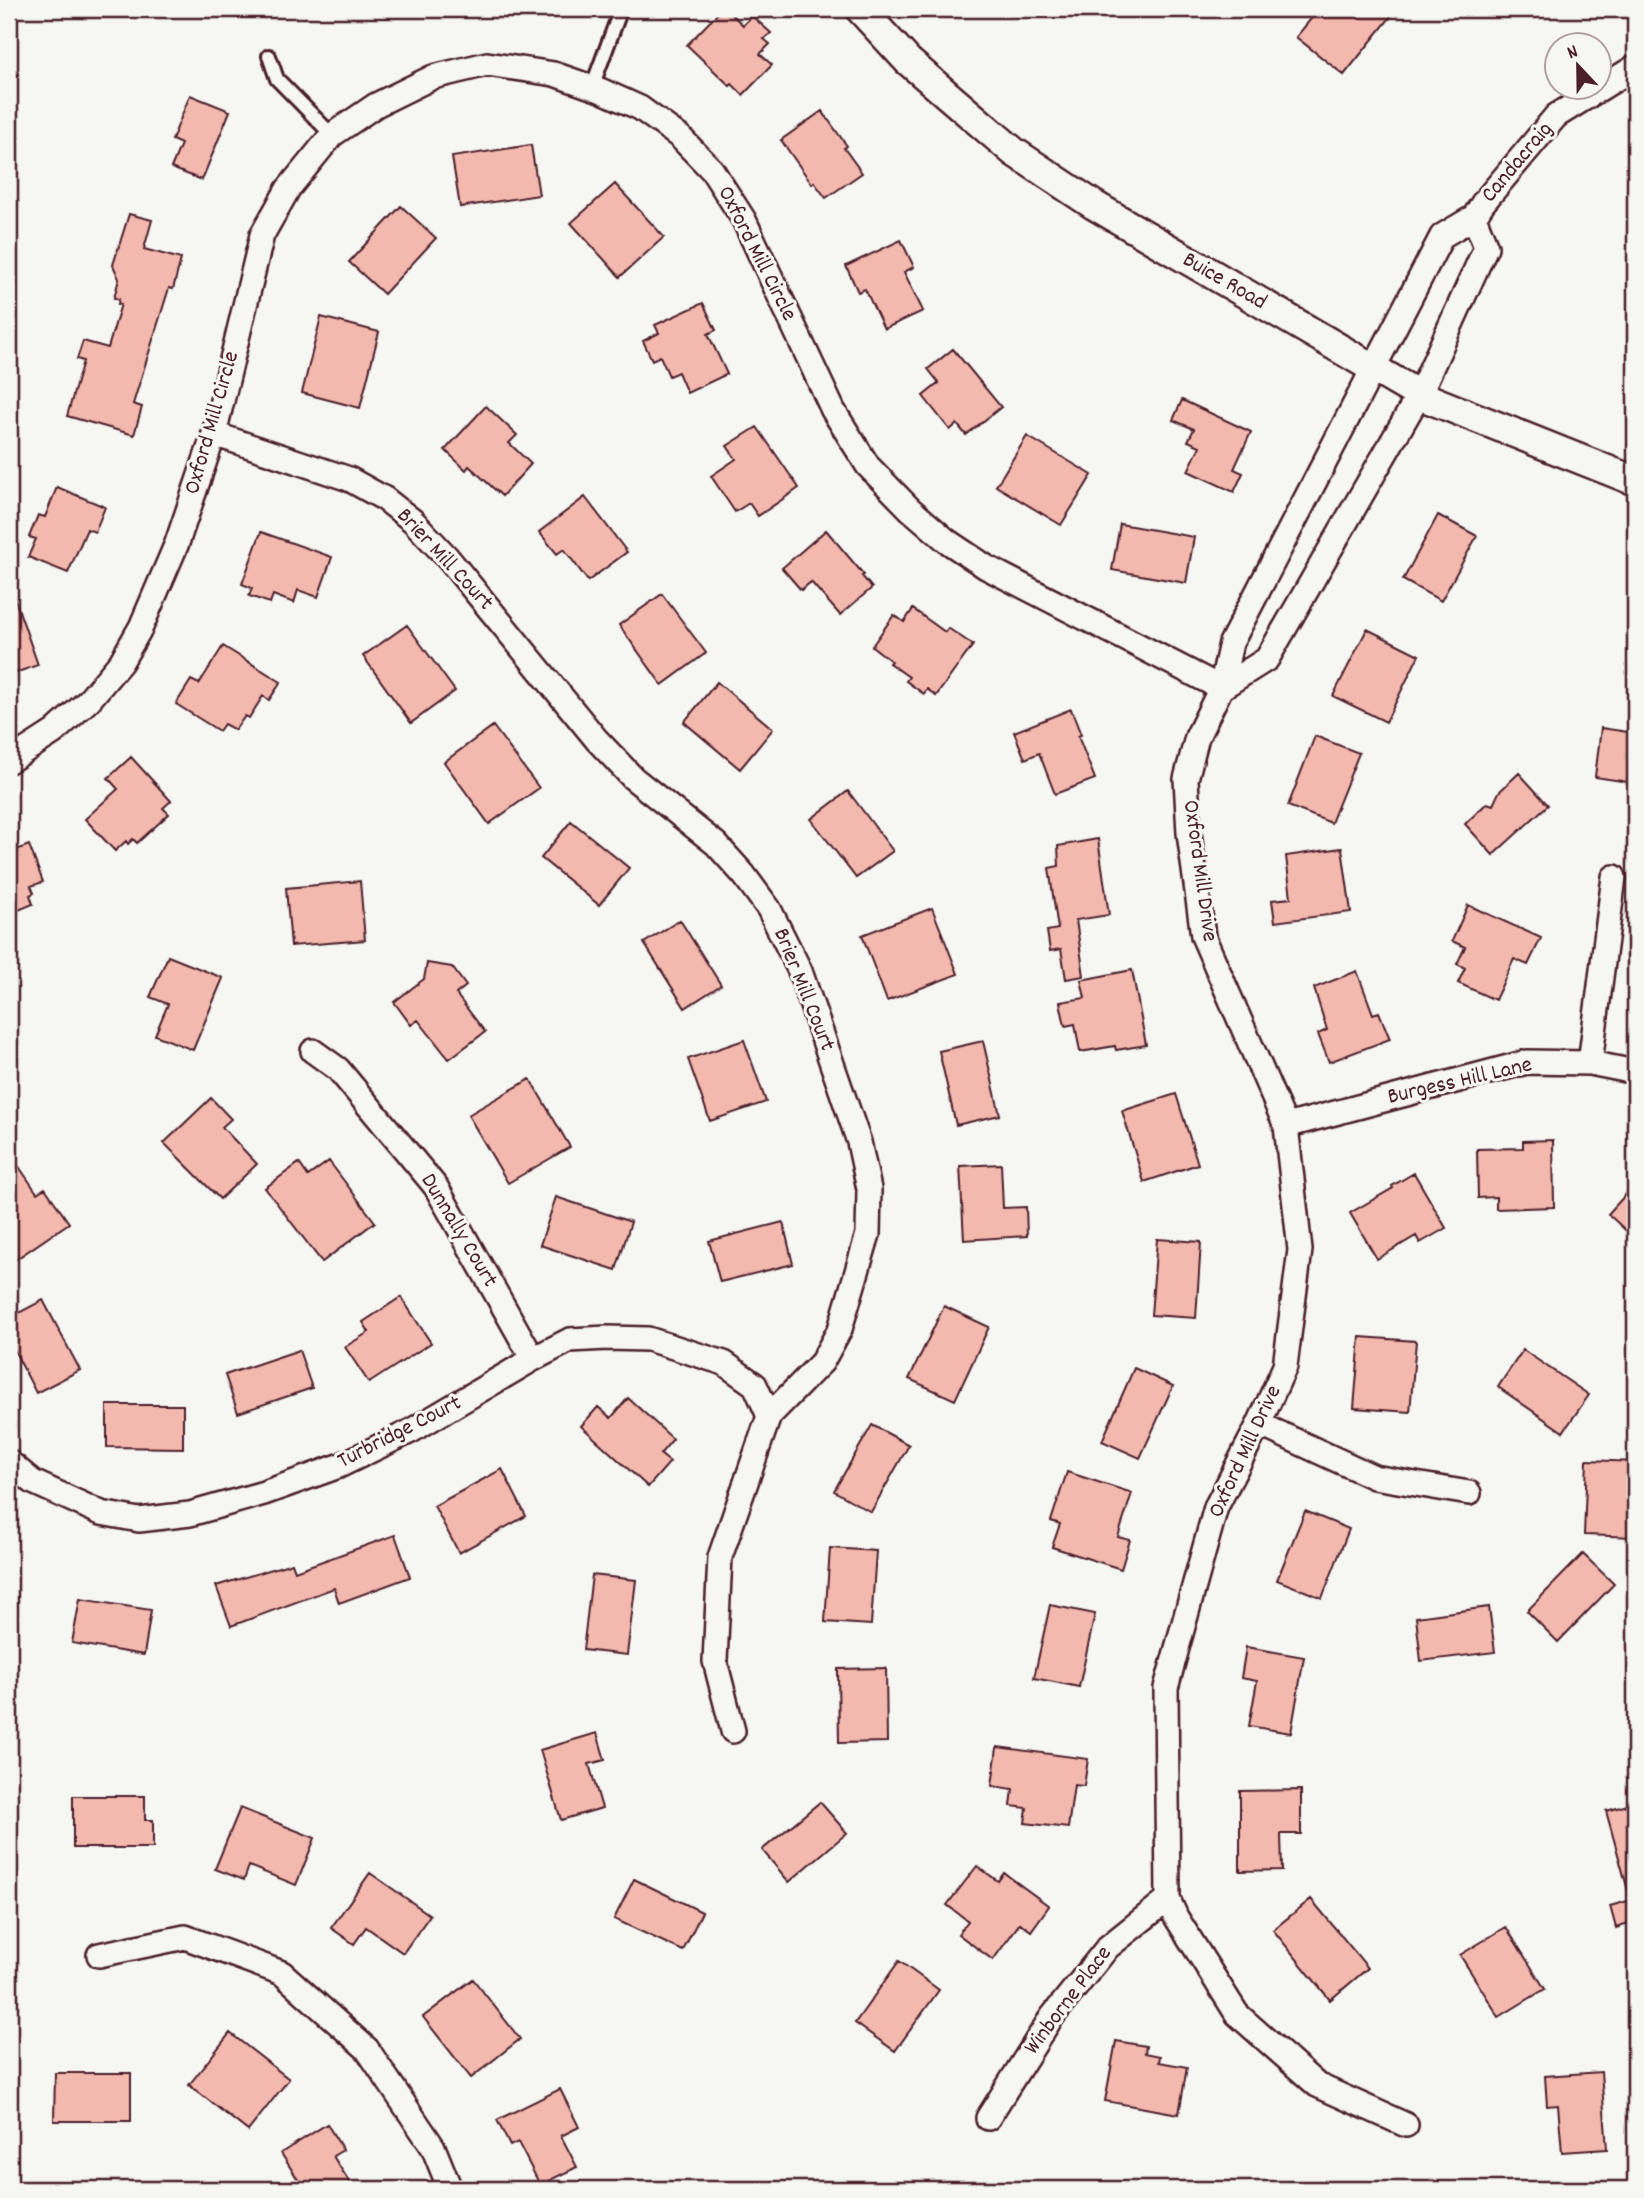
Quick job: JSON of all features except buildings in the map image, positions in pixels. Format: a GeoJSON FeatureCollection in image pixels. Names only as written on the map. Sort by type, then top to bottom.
{"type":"FeatureCollection","features":[{"type":"Feature","properties":{"kind":"street","name":"Buice Road"},"geometry":{"type":"LineString","coordinates":[[860,9],[908,61],[1014,152],[1094,205],[1419,395],[1635,481]]}},
{"type":"Feature","properties":{"kind":"street","name":"Oxford Mill Circle"},"geometry":{"type":"LineString","coordinates":[[9,761],[54,732],[89,700],[121,662],[141,627],[177,543],[214,434],[262,235],[288,189],[332,135],[376,105],[433,77],[487,64],[554,74],[592,87],[640,108],[680,137],[712,170],[744,220],[833,410],[868,466],[910,509],[947,541],[986,567],[1221,688]]}},
{"type":"Feature","properties":{"kind":"street","name":"Candacraig"},"geometry":{"type":"LineString","coordinates":[[1374,370],[1442,236],[1474,217],[1556,116],[1635,67]]}},
{"type":"Feature","properties":{"kind":"street","name":"Candacraig"},"geometry":{"type":"LineString","coordinates":[[1419,395],[1486,247],[1474,217]]}},
{"type":"Feature","properties":{"kind":"street","name":"Oxford Mill Drive"},"geometry":{"type":"LineString","coordinates":[[1374,370],[1231,643],[1221,688],[1197,737],[1186,779],[1189,833],[1203,936],[1286,1126],[1300,1250],[1285,1366],[1259,1424],[1216,1507],[1166,1688],[1168,1899],[1176,1917],[1237,2014],[1317,2085],[1406,2126]]}},
{"type":"Feature","properties":{"kind":"street"},"geometry":{"type":"LineString","coordinates":[[1221,688],[1267,659],[1419,395]]}},
{"type":"Feature","properties":{"kind":"street","name":"Brier Mill Court"},"geometry":{"type":"LineString","coordinates":[[214,434],[349,479],[385,499],[413,521],[447,557],[597,740],[633,778],[716,844],[744,875],[769,909],[800,971],[859,1142],[869,1189],[868,1234],[840,1329],[822,1362],[768,1416],[720,1557],[715,1661],[733,1731]]}},
{"type":"Feature","properties":{"kind":"street"},"geometry":{"type":"LineString","coordinates":[[1590,1063],[1614,877]]}},
{"type":"Feature","properties":{"kind":"street","name":"Dunnally Court"},"geometry":{"type":"LineString","coordinates":[[313,1051],[338,1069],[436,1187],[533,1359]]}},
{"type":"Feature","properties":{"kind":"street","name":"Burgess Hill Lane"},"geometry":{"type":"LineString","coordinates":[[1286,1126],[1527,1062],[1590,1063],[1635,1072]]}},
{"type":"Feature","properties":{"kind":"street","name":"Turbridge Court"},"geometry":{"type":"LineString","coordinates":[[9,1462],[33,1482],[101,1513],[139,1520],[190,1514],[264,1493],[339,1466],[411,1431],[570,1340],[648,1339],[724,1363],[755,1385],[768,1416]]}},
{"type":"Feature","properties":{"kind":"street"},"geometry":{"type":"LineString","coordinates":[[1259,1424],[1374,1476],[1469,1493]]}},
{"type":"Feature","properties":{"kind":"street","name":"Winborne Place"},"geometry":{"type":"LineString","coordinates":[[988,2118],[1051,2018],[1108,1947],[1168,1899]]}},
{"type":"Feature","properties":{"kind":"street"},"geometry":{"type":"LineString","coordinates":[[99,1955],[186,1937],[282,1973],[367,2049],[433,2147],[450,2189]]}},
{"type":"Feature","properties":{"kind":"lane"},"geometry":{"type":"LineString","coordinates":[[592,87],[621,9]]}},
{"type":"Feature","properties":{"kind":"lane"},"geometry":{"type":"LineString","coordinates":[[270,56],[277,79],[332,135]]}},
{"type":"Feature","properties":{"kind":"path"},"geometry":{"type":"LineString","coordinates":[[9,50],[16,9]]}}]}
